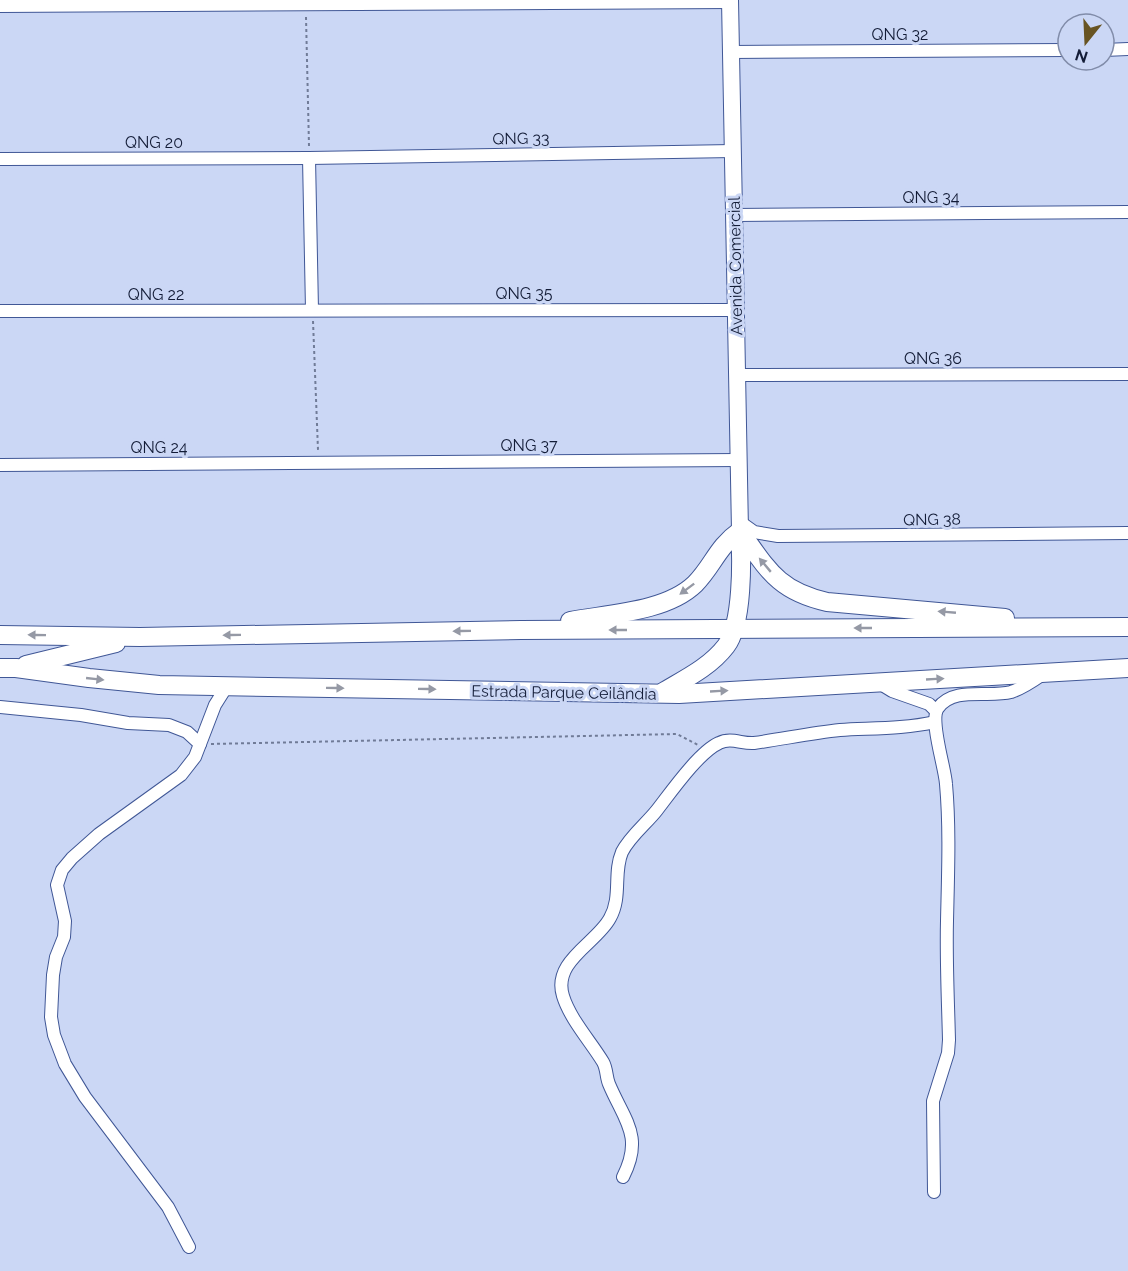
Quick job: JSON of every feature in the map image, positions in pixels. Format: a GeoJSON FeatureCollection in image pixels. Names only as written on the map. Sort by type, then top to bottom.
{"type":"FeatureCollection","features":[{"type":"Feature","properties":{"kind":"highway"},"geometry":{"type":"LineString","coordinates":[[740,527],[763,563],[778,579],[790,590],[807,598],[827,602],[1119,627]]}},
{"type":"Feature","properties":{"kind":"highway"},"geometry":{"type":"LineString","coordinates":[[661,693],[716,658],[727,645],[735,629],[741,573],[740,527]]}},
{"type":"Feature","properties":{"kind":"highway"},"geometry":{"type":"LineString","coordinates":[[520,630],[641,609],[681,595],[694,585],[722,546],[740,527]]}},
{"type":"Feature","properties":{"kind":"highway"},"geometry":{"type":"LineString","coordinates":[[0,635],[140,637],[520,630],[1119,627]]}},
{"type":"Feature","properties":{"kind":"highway"},"geometry":{"type":"LineString","coordinates":[[8,668],[140,637]]}},
{"type":"Feature","properties":{"kind":"highway","name":"Estrada Parque Ceilândia"},"geometry":{"type":"LineString","coordinates":[[8,668],[159,685],[661,693],[1128,668]]}},
{"type":"Feature","properties":{"kind":"main road","name":"Avenida Comercial"},"geometry":{"type":"LineString","coordinates":[[730,1],[740,527]]}},
{"type":"Feature","properties":{"kind":"street"},"geometry":{"type":"LineString","coordinates":[[0,6],[730,1]]}},
{"type":"Feature","properties":{"kind":"street","name":"QNG 32"},"geometry":{"type":"LineString","coordinates":[[731,52],[1056,50]]}},
{"type":"Feature","properties":{"kind":"street","name":"QNG 33"},"geometry":{"type":"LineString","coordinates":[[309,158],[733,150]]}},
{"type":"Feature","properties":{"kind":"street"},"geometry":{"type":"LineString","coordinates":[[309,158],[312,310]]}},
{"type":"Feature","properties":{"kind":"street","name":"QNG 20"},"geometry":{"type":"LineString","coordinates":[[0,159],[309,158]]}},
{"type":"Feature","properties":{"kind":"street","name":"QNG 34"},"geometry":{"type":"LineString","coordinates":[[734,215],[1128,212]]}},
{"type":"Feature","properties":{"kind":"street","name":"QNG 35"},"geometry":{"type":"LineString","coordinates":[[312,310],[736,309]]}},
{"type":"Feature","properties":{"kind":"street","name":"QNG 22"},"geometry":{"type":"LineString","coordinates":[[0,311],[312,310]]}},
{"type":"Feature","properties":{"kind":"street","name":"QNG 36"},"geometry":{"type":"LineString","coordinates":[[738,375],[1128,374]]}},
{"type":"Feature","properties":{"kind":"street","name":"QNG 37"},"geometry":{"type":"LineString","coordinates":[[319,462],[739,460]]}},
{"type":"Feature","properties":{"kind":"street","name":"QNG 24"},"geometry":{"type":"LineString","coordinates":[[0,465],[319,462]]}},
{"type":"Feature","properties":{"kind":"street","name":"QNG 38"},"geometry":{"type":"LineString","coordinates":[[740,527],[778,536],[1128,533]]}},
{"type":"Feature","properties":{"kind":"street"},"geometry":{"type":"LineString","coordinates":[[623,1177],[632,1157],[628,1120],[609,1084],[603,1062],[584,1036],[566,1003],[562,982],[567,966],[614,912],[618,892],[619,865],[625,847],[675,786],[708,750],[726,741],[754,743],[803,734],[905,727],[935,716],[950,697],[1012,691],[1022,688],[1044,673]]}},
{"type":"Feature","properties":{"kind":"street"},"geometry":{"type":"LineString","coordinates":[[879,683],[892,691],[929,704],[935,716],[945,769],[948,810],[946,923],[949,1040],[948,1053],[933,1101],[934,1192]]}},
{"type":"Feature","properties":{"kind":"street"},"geometry":{"type":"LineString","coordinates":[[189,1247],[168,1207],[85,1097],[66,1064],[54,1035],[51,993],[56,957],[64,937],[65,921],[57,885],[62,870],[99,834],[181,775],[195,757],[215,705],[227,686]]}},
{"type":"Feature","properties":{"kind":"street"},"geometry":{"type":"LineString","coordinates":[[0,707],[81,715],[128,723],[169,725],[187,732],[200,744]]}},
{"type":"Feature","properties":{"kind":"path"},"geometry":{"type":"LineString","coordinates":[[306,5],[309,158]]}},
{"type":"Feature","properties":{"kind":"path"},"geometry":{"type":"LineString","coordinates":[[312,310],[319,462]]}},
{"type":"Feature","properties":{"kind":"path"},"geometry":{"type":"LineString","coordinates":[[200,744],[677,734],[708,750]]}}]}
